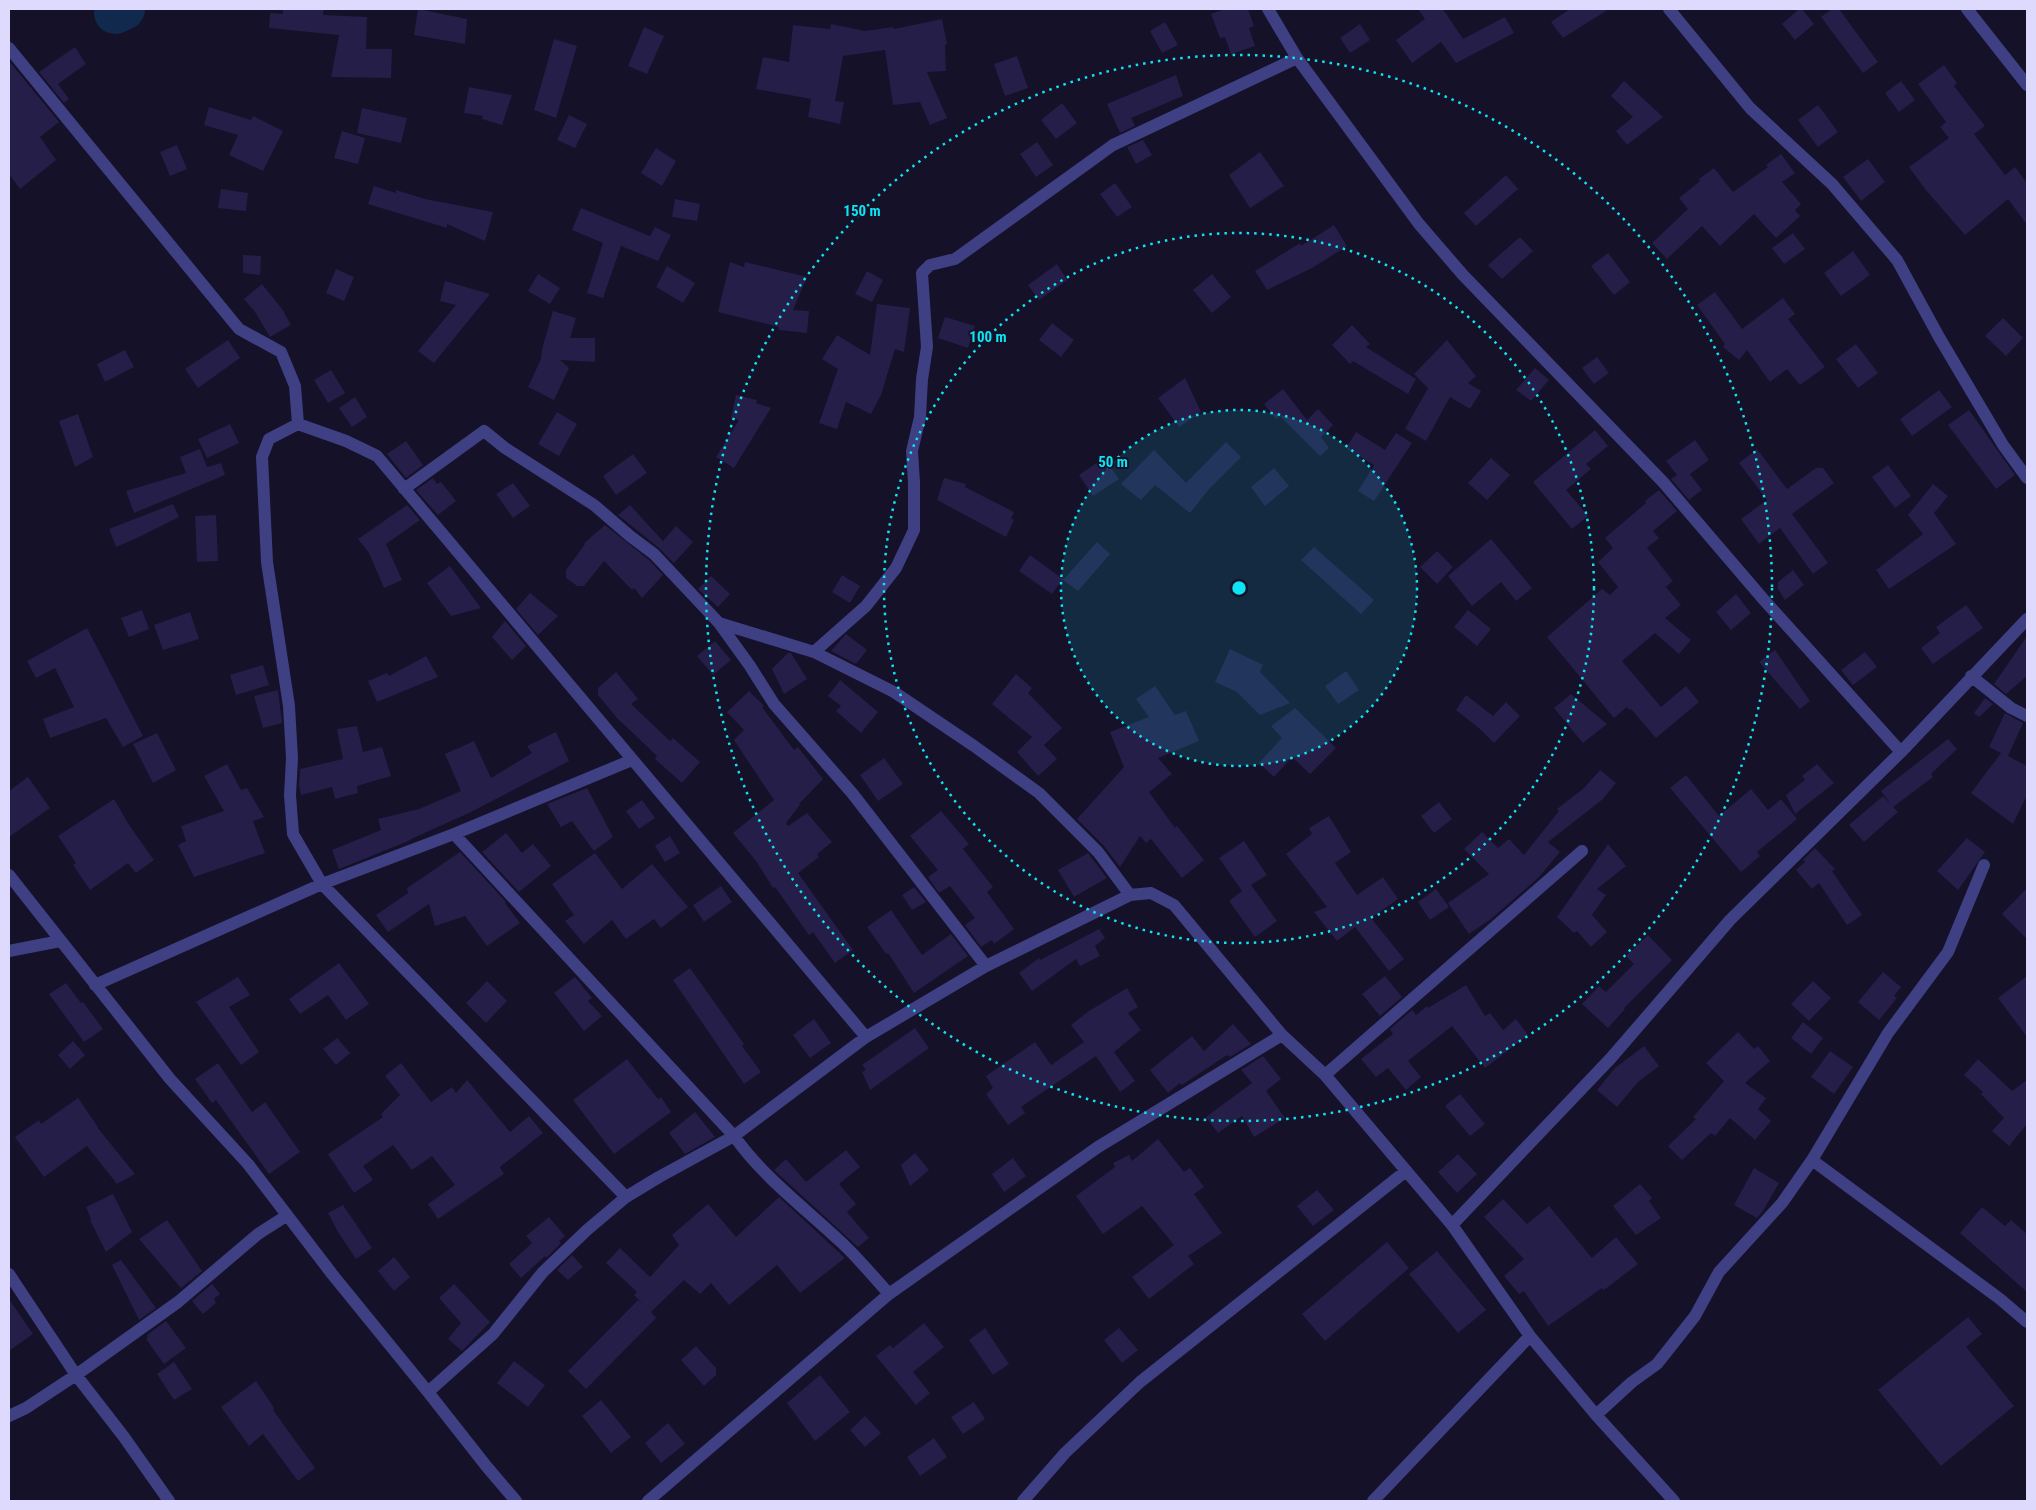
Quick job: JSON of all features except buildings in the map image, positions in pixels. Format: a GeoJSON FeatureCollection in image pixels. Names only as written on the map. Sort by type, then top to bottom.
{"type":"FeatureCollection","features":[{"type":"Feature","properties":{"kind":"street"},"geometry":{"type":"LineString","coordinates":[[1268,9],[1297,58],[1420,224],[1463,275],[1663,482],[1771,608],[1901,752]]}},
{"type":"Feature","properties":{"kind":"street"},"geometry":{"type":"LineString","coordinates":[[1669,9],[1750,108],[1832,184],[1896,260],[1939,337],[2004,445],[2027,478]]}},
{"type":"Feature","properties":{"kind":"street"},"geometry":{"type":"LineString","coordinates":[[1967,9],[2027,85]]}},
{"type":"Feature","properties":{"kind":"street"},"geometry":{"type":"LineString","coordinates":[[9,48],[240,329],[281,352],[295,386],[298,424]]}},
{"type":"Feature","properties":{"kind":"street"},"geometry":{"type":"LineString","coordinates":[[814,652],[866,606],[896,568],[914,530],[912,451],[920,417],[922,379],[927,347],[922,274],[930,265],[955,259],[1113,146],[1297,58]]}},
{"type":"Feature","properties":{"kind":"street"},"geometry":{"type":"LineString","coordinates":[[626,1197],[322,884],[293,834],[290,795],[292,758],[289,706],[266,562],[262,457],[269,439],[298,424],[346,441],[377,456],[866,1037]]}},
{"type":"Feature","properties":{"kind":"street"},"geometry":{"type":"LineString","coordinates":[[404,488],[484,431],[506,448],[594,505],[654,554],[719,623],[774,704],[852,793],[986,966]]}},
{"type":"Feature","properties":{"kind":"street"},"geometry":{"type":"LineString","coordinates":[[1452,1226],[1611,1058],[1730,920],[1901,752],[2027,619]]}},
{"type":"Feature","properties":{"kind":"street"},"geometry":{"type":"LineString","coordinates":[[719,623],[814,652],[894,692],[1039,793],[1098,852],[1130,895]]}},
{"type":"Feature","properties":{"kind":"street"},"geometry":{"type":"LineString","coordinates":[[1971,676],[2011,708],[2027,716]]}},
{"type":"Feature","properties":{"kind":"street"},"geometry":{"type":"LineString","coordinates":[[95,985],[322,884],[454,834],[632,760]]}},
{"type":"Feature","properties":{"kind":"street"},"geometry":{"type":"LineString","coordinates":[[454,834],[734,1136],[748,1155],[774,1183],[844,1244],[889,1294]]}},
{"type":"Feature","properties":{"kind":"street"},"geometry":{"type":"LineString","coordinates":[[1325,1075],[1582,852]]}},
{"type":"Feature","properties":{"kind":"street"},"geometry":{"type":"LineString","coordinates":[[1596,1416],[1632,1382],[1657,1364],[1695,1316],[1719,1272],[1782,1203],[1812,1160],[1888,1033],[1948,952],[1984,865]]}},
{"type":"Feature","properties":{"kind":"street"},"geometry":{"type":"LineString","coordinates":[[9,875],[170,1079],[248,1164],[286,1216],[516,1501]]}},
{"type":"Feature","properties":{"kind":"street"},"geometry":{"type":"LineString","coordinates":[[428,1392],[493,1334],[542,1272],[626,1197],[734,1136],[866,1037],[986,966],[1130,895],[1151,893],[1174,905],[1282,1035],[1325,1075],[1452,1226],[1530,1336],[1596,1416],[1674,1501]]}},
{"type":"Feature","properties":{"kind":"street"},"geometry":{"type":"LineString","coordinates":[[9,951],[60,941]]}},
{"type":"Feature","properties":{"kind":"street"},"geometry":{"type":"LineString","coordinates":[[648,1501],[889,1294],[1098,1147],[1282,1035]]}},
{"type":"Feature","properties":{"kind":"street"},"geometry":{"type":"LineString","coordinates":[[1812,1160],[2000,1299],[2027,1322]]}},
{"type":"Feature","properties":{"kind":"street"},"geometry":{"type":"LineString","coordinates":[[1023,1501],[1065,1453],[1140,1382],[1406,1171]]}},
{"type":"Feature","properties":{"kind":"street"},"geometry":{"type":"LineString","coordinates":[[9,1416],[26,1408],[76,1375],[178,1302],[258,1234],[286,1216]]}},
{"type":"Feature","properties":{"kind":"street"},"geometry":{"type":"LineString","coordinates":[[9,1274],[76,1375],[124,1437],[169,1501]]}},
{"type":"Feature","properties":{"kind":"street"},"geometry":{"type":"LineString","coordinates":[[1373,1501],[1530,1336]]}},
{"type":"Feature","properties":{"kind":"waterway"},"geometry":{"type":"LineString","coordinates":[[115,13],[124,9]]}}]}
